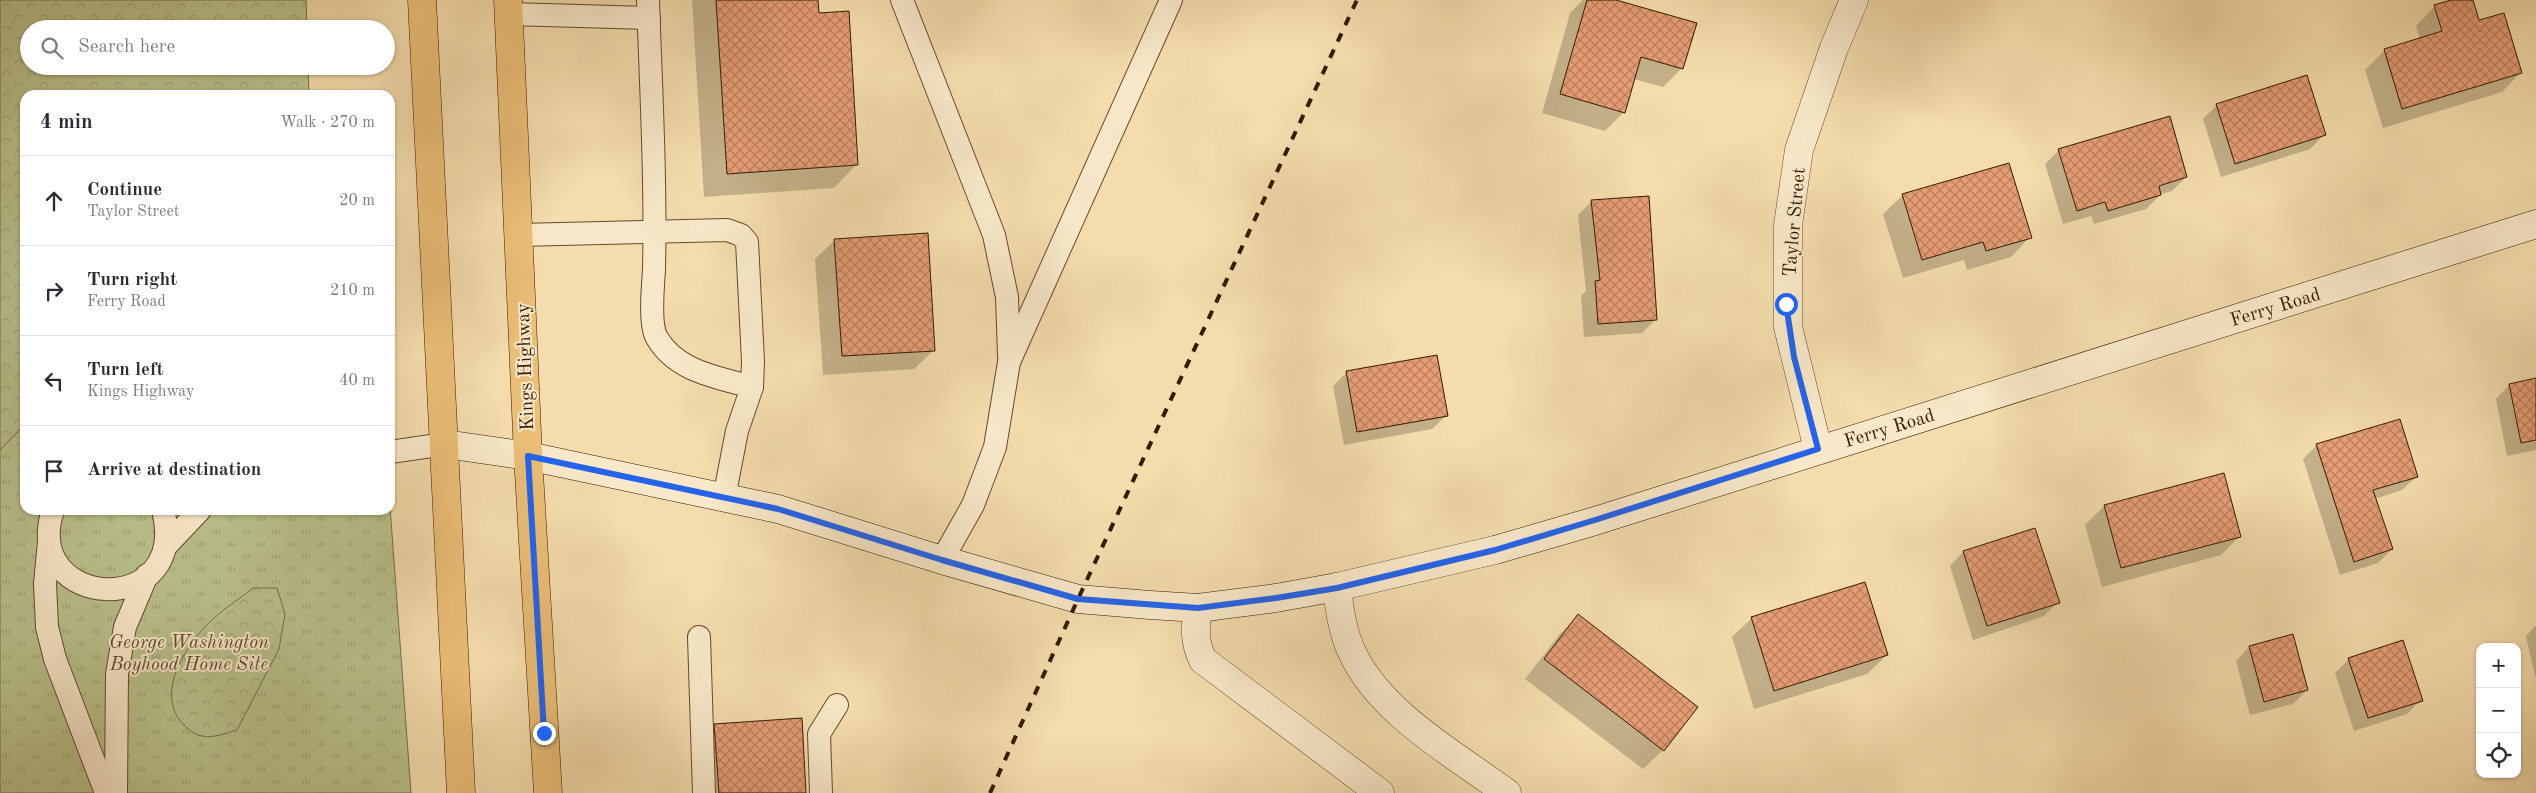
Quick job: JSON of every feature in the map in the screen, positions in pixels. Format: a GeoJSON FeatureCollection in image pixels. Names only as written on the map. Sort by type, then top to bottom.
{"type":"FeatureCollection","features":[{"type":"Feature","properties":{"kind":"main road"},"geometry":{"type":"LineString","coordinates":[[422,0],[461,793]]}},
{"type":"Feature","properties":{"kind":"main road","name":"Taylor Street"},"geometry":{"type":"LineString","coordinates":[[1818,449],[1788,328],[1786,304],[1788,225],[1799,150],[1834,48],[1854,0]]}},
{"type":"Feature","properties":{"kind":"main road","name":"Kings Highway"},"geometry":{"type":"LineString","coordinates":[[509,7],[528,456],[548,793]]}},
{"type":"Feature","properties":{"kind":"main road","name":"Ferry Road"},"geometry":{"type":"LineString","coordinates":[[445,444],[528,456],[778,509],[942,560],[1078,599],[1198,608],[1337,588],[1495,550],[2536,224]]}},
{"type":"Feature","properties":{"kind":"main road"},"geometry":{"type":"LineString","coordinates":[[1337,588],[1344,631],[1362,672],[1391,706],[1507,793]]}},
{"type":"Feature","properties":{"kind":"main road"},"geometry":{"type":"LineString","coordinates":[[1198,608],[1194,631],[1197,647],[1203,660],[1380,793]]}},
{"type":"Feature","properties":{"kind":"lane"},"geometry":{"type":"LineString","coordinates":[[902,0],[994,235],[1007,297],[1009,362],[995,447],[973,505],[942,560]]}},
{"type":"Feature","properties":{"kind":"lane"},"geometry":{"type":"LineString","coordinates":[[1009,362],[1171,0]]}},
{"type":"Feature","properties":{"kind":"lane"},"geometry":{"type":"LineString","coordinates":[[509,7],[648,9],[655,232],[653,315],[655,336],[670,356],[689,369],[752,387]]}},
{"type":"Feature","properties":{"kind":"lane"},"geometry":{"type":"LineString","coordinates":[[519,235],[727,230],[741,235],[747,242],[753,361],[752,387],[737,431],[724,498]]}},
{"type":"Feature","properties":{"kind":"lane"},"geometry":{"type":"LineString","coordinates":[[395,440],[445,444]]}},
{"type":"Feature","properties":{"kind":"lane"},"geometry":{"type":"LineString","coordinates":[[395,451],[445,444]]}},
{"type":"Feature","properties":{"kind":"lane"},"geometry":{"type":"LineString","coordinates":[[51,515],[49,522],[45,584],[47,627],[55,659],[106,793]]}},
{"type":"Feature","properties":{"kind":"lane"},"geometry":{"type":"LineString","coordinates":[[163,515],[167,527],[165,547]]}},
{"type":"Feature","properties":{"kind":"lane"},"geometry":{"type":"LineString","coordinates":[[49,540],[55,558],[67,574],[84,586],[103,591],[124,588],[147,574],[156,565],[165,547],[195,515]]}},
{"type":"Feature","properties":{"kind":"lane"},"geometry":{"type":"LineString","coordinates":[[116,793],[117,674],[125,628],[147,574]]}},
{"type":"Feature","properties":{"kind":"lane"},"geometry":{"type":"LineString","coordinates":[[699,637],[704,793]]}},
{"type":"Feature","properties":{"kind":"lane"},"geometry":{"type":"LineString","coordinates":[[821,793],[820,734],[837,706]]}},
{"type":"Feature","properties":{"kind":"green space"},"geometry":{"type":"Polygon","coordinates":[[[0,0],[306,0],[307,20],[20,20],[20,75],[308,75],[309,90],[20,90],[20,429],[0,450],[0,0]]]}},
{"type":"Feature","properties":{"kind":"green space","name":"George Washington Boyhood Home Site"},"geometry":{"type":"Polygon","coordinates":[[[20,429],[20,515],[391,515],[411,793],[0,793],[0,450],[20,429]]]}},
{"type":"Feature","properties":{"kind":"green space"},"geometry":{"type":"Polygon","coordinates":[[[253,588],[277,588],[285,614],[279,649],[237,730],[208,737],[195,734],[182,723],[174,710],[173,682],[178,668],[185,653],[204,628],[253,588]]]}},
{"type":"Feature","properties":{"kind":"building"},"geometry":{"type":"Polygon","coordinates":[[[716,0],[818,0],[819,13],[849,11],[858,165],[727,174],[716,0]]]}},
{"type":"Feature","properties":{"kind":"building"},"geometry":{"type":"Polygon","coordinates":[[[1587,0],[1616,0],[1697,23],[1683,69],[1641,57],[1625,113],[1560,94],[1587,0]]]}},
{"type":"Feature","properties":{"kind":"building"},"geometry":{"type":"Polygon","coordinates":[[[2451,0],[2473,0],[2479,20],[2504,13],[2522,73],[2402,109],[2384,49],[2442,31],[2434,5],[2451,0]]]}},
{"type":"Feature","properties":{"kind":"building"},"geometry":{"type":"Polygon","coordinates":[[[2307,75],[2326,135],[2235,164],[2216,104],[2307,75]]]}},
{"type":"Feature","properties":{"kind":"building"},"geometry":{"type":"Polygon","coordinates":[[[2170,116],[2187,177],[2159,186],[2161,195],[2108,211],[2105,202],[2077,211],[2058,149],[2170,116]]]}},
{"type":"Feature","properties":{"kind":"building"},"geometry":{"type":"Polygon","coordinates":[[[2009,163],[2032,238],[1986,251],[1983,242],[1922,260],[1902,194],[2009,163]]]}},
{"type":"Feature","properties":{"kind":"building"},"geometry":{"type":"Polygon","coordinates":[[[1649,196],[1657,320],[1598,324],[1595,281],[1600,280],[1591,200],[1649,196]]]}},
{"type":"Feature","properties":{"kind":"building"},"geometry":{"type":"Polygon","coordinates":[[[928,233],[935,351],[842,356],[834,239],[928,233]]]}},
{"type":"Feature","properties":{"kind":"building"},"geometry":{"type":"Polygon","coordinates":[[[1437,355],[1448,416],[1357,432],[1346,371],[1437,355]]]}},
{"type":"Feature","properties":{"kind":"building"},"geometry":{"type":"Polygon","coordinates":[[[2536,378],[2536,440],[2521,443],[2509,384],[2536,378]]]}},
{"type":"Feature","properties":{"kind":"building"},"geometry":{"type":"Polygon","coordinates":[[[2400,419],[2418,477],[2373,490],[2393,549],[2354,562],[2316,444],[2400,419]]]}},
{"type":"Feature","properties":{"kind":"building"},"geometry":{"type":"Polygon","coordinates":[[[2224,473],[2241,537],[2121,568],[2104,505],[2224,473]]]}},
{"type":"Feature","properties":{"kind":"building"},"geometry":{"type":"Polygon","coordinates":[[[2035,528],[2060,603],[1987,626],[1963,551],[2035,528]]]}},
{"type":"Feature","properties":{"kind":"building"},"geometry":{"type":"Polygon","coordinates":[[[1865,582],[1888,655],[1774,691],[1751,617],[1865,582]]]}},
{"type":"Feature","properties":{"kind":"building"},"geometry":{"type":"Polygon","coordinates":[[[1578,614],[1698,707],[1664,751],[1544,659],[1578,614]]]}},
{"type":"Feature","properties":{"kind":"building"},"geometry":{"type":"Polygon","coordinates":[[[2293,634],[2308,690],[2264,702],[2249,646],[2293,634]]]}},
{"type":"Feature","properties":{"kind":"building"},"geometry":{"type":"Polygon","coordinates":[[[2403,640],[2423,701],[2368,718],[2348,658],[2403,640]]]}},
{"type":"Feature","properties":{"kind":"building"},"geometry":{"type":"Polygon","coordinates":[[[802,718],[806,793],[719,793],[714,724],[802,718]]]}},
{"type":"Feature","properties":{"kind":"railway"},"geometry":{"type":"LineString","coordinates":[[990,793],[1078,599],[1357,0]]}},
{"type":"Feature","properties":{"kind":"route"},"geometry":{"type":"LineString","coordinates":[[544,733],[528,456],[778,509],[942,560],[1078,599],[1198,608],[1337,588],[1495,550],[1818,449],[1798,376],[1788,328],[1786,304]]}}]}
